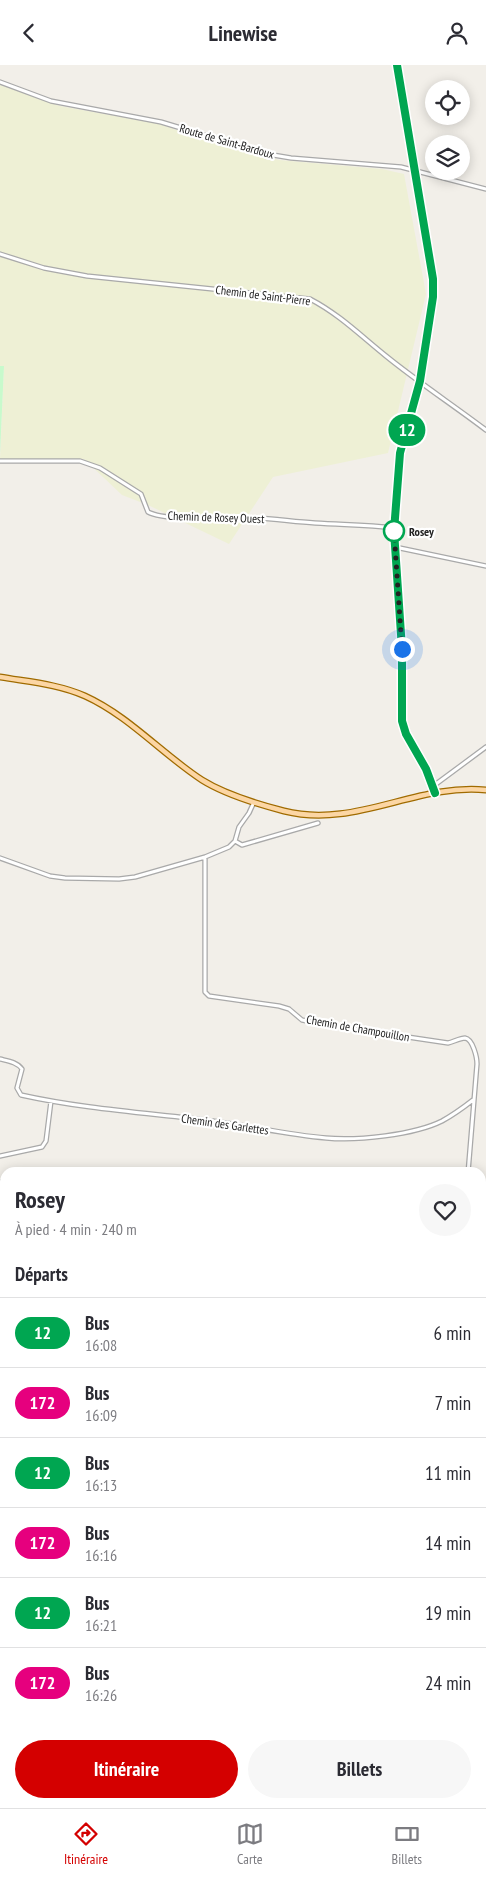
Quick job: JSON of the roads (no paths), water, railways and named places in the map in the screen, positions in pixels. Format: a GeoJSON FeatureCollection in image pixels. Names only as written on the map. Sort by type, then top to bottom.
{"type":"FeatureCollection","features":[{"type":"Feature","properties":{"kind":"main road"},"geometry":{"type":"LineString","coordinates":[[0,677],[55,686],[85,696],[109,709],[205,781],[224,791],[293,813],[332,816],[463,788],[486,790]]}},
{"type":"Feature","properties":{"kind":"street"},"geometry":{"type":"LineString","coordinates":[[397,65],[433,279],[433,297],[420,381],[400,453],[394,528],[402,649],[402,721],[406,734],[426,769],[435,793]]}},
{"type":"Feature","properties":{"kind":"street","name":"Route de Saint-Bardoux"},"geometry":{"type":"LineString","coordinates":[[0,82],[51,101],[161,122],[267,154],[298,159],[389,165],[414,169],[486,189]]}},
{"type":"Feature","properties":{"kind":"street","name":"Chemin de Saint-Pierre"},"geometry":{"type":"LineString","coordinates":[[0,255],[44,268],[87,276],[134,282],[241,290],[310,299],[329,309],[387,357],[486,430]]}},
{"type":"Feature","properties":{"kind":"street","name":"Chemin de Rosey Ouest"},"geometry":{"type":"LineString","coordinates":[[0,461],[80,461],[92,465],[141,494],[148,512],[153,515],[181,518],[252,518],[314,523],[366,524],[394,528]]}},
{"type":"Feature","properties":{"kind":"street"},"geometry":{"type":"LineString","coordinates":[[395,547],[486,566]]}},
{"type":"Feature","properties":{"kind":"street"},"geometry":{"type":"LineString","coordinates":[[433,785],[486,747]]}},
{"type":"Feature","properties":{"kind":"street"},"geometry":{"type":"LineString","coordinates":[[0,858],[50,876],[118,879],[135,877],[223,851],[235,841],[239,827],[249,813],[254,801]]}},
{"type":"Feature","properties":{"kind":"street"},"geometry":{"type":"LineString","coordinates":[[235,841],[242,845],[318,823]]}},
{"type":"Feature","properties":{"kind":"street","name":"Chemin de Champouillon"},"geometry":{"type":"LineString","coordinates":[[205,857],[204,985],[205,991],[209,996],[279,1006],[289,1009],[302,1019],[327,1025],[448,1043],[465,1038],[477,1054],[474,1099]]}},
{"type":"Feature","properties":{"kind":"street","name":"Chemin des Garlettes"},"geometry":{"type":"LineString","coordinates":[[0,1059],[18,1064],[22,1069],[17,1088],[21,1095],[152,1115],[214,1121],[341,1139],[407,1132],[441,1122],[474,1099]]}},
{"type":"Feature","properties":{"kind":"street"},"geometry":{"type":"LineString","coordinates":[[468,1167],[474,1099]]}},
{"type":"Feature","properties":{"kind":"street"},"geometry":{"type":"LineString","coordinates":[[0,1156],[42,1147],[46,1141],[51,1101]]}},
{"type":"Feature","properties":{"kind":"place","name":"Rosey"},"geometry":{"type":"Point","coordinates":[394,531]}}]}
